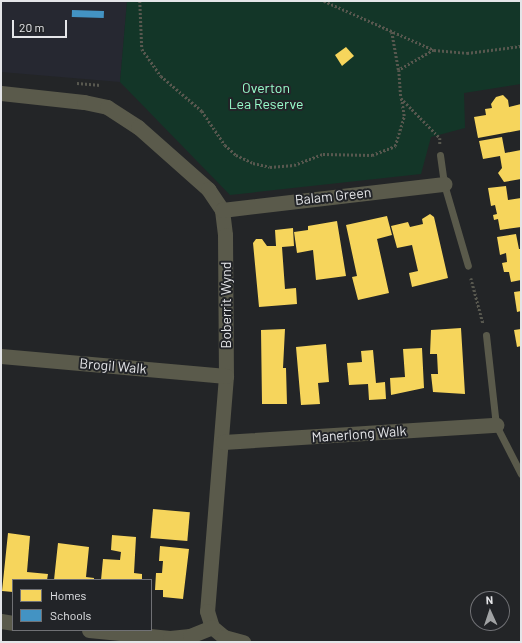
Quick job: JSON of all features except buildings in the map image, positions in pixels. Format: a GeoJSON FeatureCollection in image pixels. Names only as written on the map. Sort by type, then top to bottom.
{"type":"FeatureCollection","features":[{"type":"Feature","properties":{"kind":"street","name":"Boberrit Wynd"},"geometry":{"type":"LineString","coordinates":[[1,93],[84,102],[107,107],[138,127],[208,189],[222,210],[225,235],[226,376],[223,442],[207,593],[207,611],[212,627]]}},
{"type":"Feature","properties":{"kind":"street","name":"Balam Green"},"geometry":{"type":"LineString","coordinates":[[222,210],[444,184]]}},
{"type":"Feature","properties":{"kind":"street","name":"Brogil Walk"},"geometry":{"type":"LineString","coordinates":[[1,356],[226,376]]}},
{"type":"Feature","properties":{"kind":"street","name":"Manerlong Walk"},"geometry":{"type":"LineString","coordinates":[[223,442],[496,425]]}},
{"type":"Feature","properties":{"kind":"street"},"geometry":{"type":"LineString","coordinates":[[1,621],[12,623]]}},
{"type":"Feature","properties":{"kind":"street"},"geometry":{"type":"LineString","coordinates":[[99,631],[170,638],[190,636],[212,627],[224,637],[242,642]]}},
{"type":"Feature","properties":{"kind":"lane"},"geometry":{"type":"LineString","coordinates":[[440,155],[444,184],[468,266]]}},
{"type":"Feature","properties":{"kind":"lane"},"geometry":{"type":"LineString","coordinates":[[486,335],[496,425],[521,474]]}},
{"type":"Feature","properties":{"kind":"path"},"geometry":{"type":"LineString","coordinates":[[140,1],[142,49],[161,76],[202,111],[225,145],[236,155],[253,164],[270,167],[294,165],[323,154],[372,155],[395,146],[404,116],[400,98],[399,70],[392,32]]}},
{"type":"Feature","properties":{"kind":"path"},"geometry":{"type":"LineString","coordinates":[[324,1],[434,50],[467,53],[521,46]]}},
{"type":"Feature","properties":{"kind":"path"},"geometry":{"type":"LineString","coordinates":[[399,70],[434,50]]}},
{"type":"Feature","properties":{"kind":"path"},"geometry":{"type":"LineString","coordinates":[[400,98],[440,138],[440,155]]}},
{"type":"Feature","properties":{"kind":"path"},"geometry":{"type":"LineString","coordinates":[[468,266],[486,335]]}},
{"type":"Feature","properties":{"kind":"shaded area"},"geometry":{"type":"Polygon","coordinates":[[[1,1],[127,1],[120,82],[1,72],[1,1]]]}},
{"type":"Feature","properties":{"kind":"green space","name":"Overton Lea Reserve"},"geometry":{"type":"Polygon","coordinates":[[[127,1],[521,1],[521,84],[464,93],[465,128],[431,137],[421,174],[230,195],[120,82],[127,1]]]}}]}
